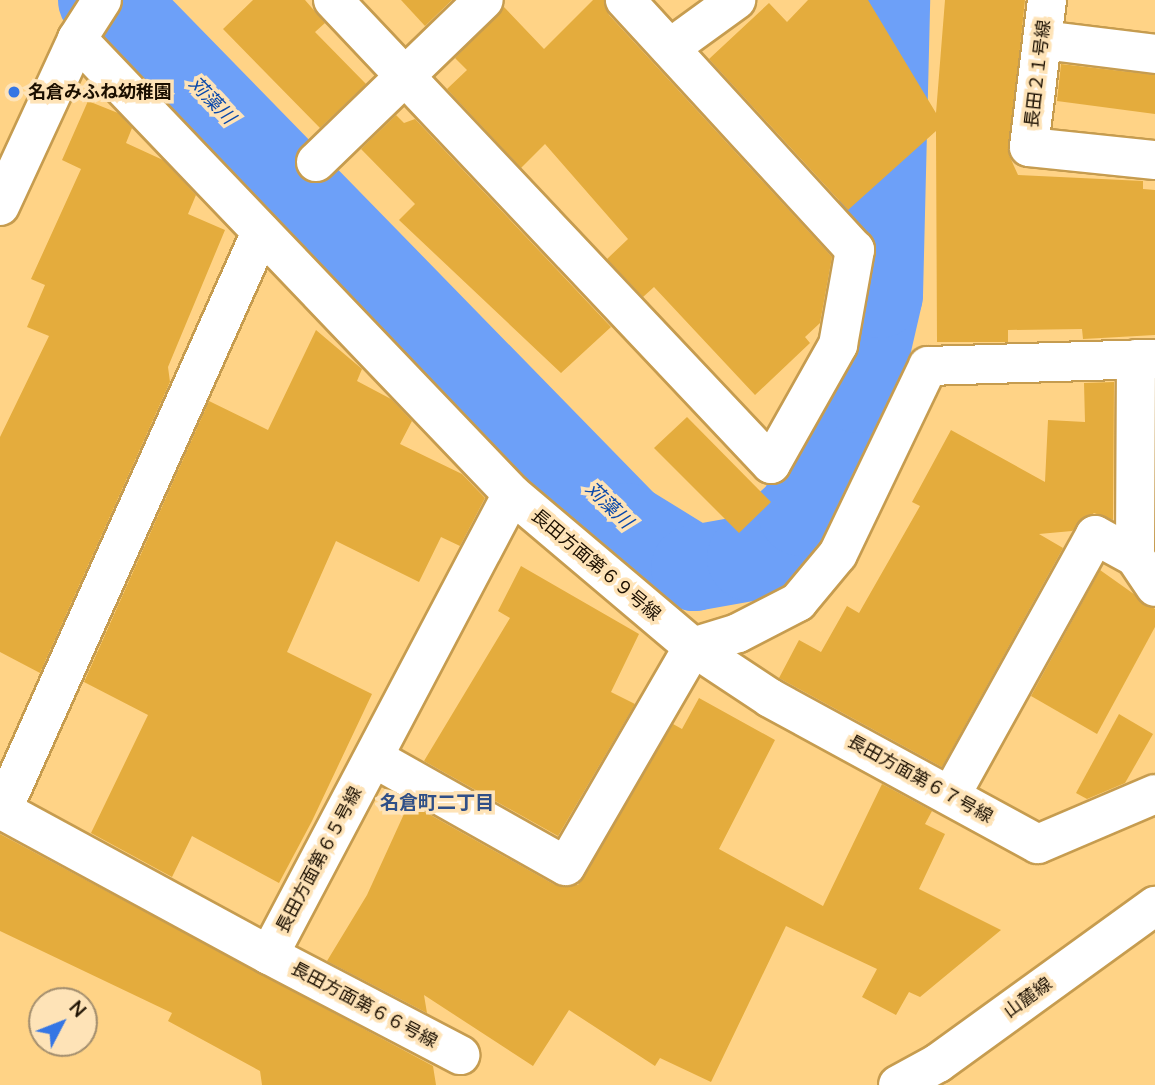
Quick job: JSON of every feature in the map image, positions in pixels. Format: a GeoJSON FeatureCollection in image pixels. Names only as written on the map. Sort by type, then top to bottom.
{"type":"FeatureCollection","features":[{"type":"Feature","properties":{"kind":"street"},"geometry":{"type":"LineString","coordinates":[[0,206],[77,39],[102,0]]}},
{"type":"Feature","properties":{"kind":"street"},"geometry":{"type":"LineString","coordinates":[[333,0],[771,464],[838,345],[855,250],[625,0]]}},
{"type":"Feature","properties":{"kind":"street"},"geometry":{"type":"LineString","coordinates":[[316,162],[484,0]]}},
{"type":"Feature","properties":{"kind":"street"},"geometry":{"type":"LineString","coordinates":[[670,48],[736,0]]}},
{"type":"Feature","properties":{"kind":"street","name":"長田２１号線"},"geometry":{"type":"LineString","coordinates":[[1046,0],[1029,146],[1155,160]]}},
{"type":"Feature","properties":{"kind":"street","name":"長田方面第６９号線"},"geometry":{"type":"LineString","coordinates":[[77,39],[512,494],[693,647]]}},
{"type":"Feature","properties":{"kind":"street"},"geometry":{"type":"LineString","coordinates":[[1043,40],[1155,54]]}},
{"type":"Feature","properties":{"kind":"street"},"geometry":{"type":"LineString","coordinates":[[1,810],[261,232]]}},
{"type":"Feature","properties":{"kind":"street"},"geometry":{"type":"LineString","coordinates":[[373,758],[566,866],[693,647],[738,633],[798,602],[838,554],[928,366],[1145,359],[1145,572]]}},
{"type":"Feature","properties":{"kind":"street","name":"長田方面第６５号線"},"geometry":{"type":"LineString","coordinates":[[1,810],[269,955],[512,494]]}},
{"type":"Feature","properties":{"kind":"street"},"geometry":{"type":"LineString","coordinates":[[951,795],[1095,535],[1145,572]]}},
{"type":"Feature","properties":{"kind":"street","name":"長田方面第６７号線"},"geometry":{"type":"LineString","coordinates":[[693,647],[770,698],[1038,844],[1155,794]]}},
{"type":"Feature","properties":{"kind":"street","name":"山麓線"},"geometry":{"type":"LineString","coordinates":[[898,1085],[938,1063],[1155,906]]}},
{"type":"Feature","properties":{"kind":"street","name":"長田方面第６６号線"},"geometry":{"type":"LineString","coordinates":[[269,955],[460,1055]]}},
{"type":"Feature","properties":{"kind":"building"},"geometry":{"type":"Polygon","coordinates":[[[253,0],[305,0],[325,23],[315,32],[366,84],[320,128],[223,29],[253,0]]]}},
{"type":"Feature","properties":{"kind":"building"},"geometry":{"type":"Polygon","coordinates":[[[401,0],[452,0],[425,26],[401,0]]]}},
{"type":"Feature","properties":{"kind":"building"},"geometry":{"type":"Polygon","coordinates":[[[593,0],[604,0],[609,15],[832,257],[820,323],[805,337],[810,343],[755,395],[654,287],[643,297],[607,259],[628,239],[545,144],[521,168],[447,89],[467,70],[455,58],[504,7],[544,49],[593,0]]]}},
{"type":"Feature","properties":{"kind":"building"},"geometry":{"type":"Polygon","coordinates":[[[808,0],[868,0],[936,113],[945,0],[1025,0],[1009,155],[1018,175],[1143,181],[1143,189],[1155,190],[1155,335],[1083,339],[1082,329],[1008,330],[1008,342],[937,342],[936,131],[848,210],[709,59],[769,3],[787,22],[808,0]]]}},
{"type":"Feature","properties":{"kind":"building"},"geometry":{"type":"Polygon","coordinates":[[[1061,64],[1155,75],[1155,114],[1057,101],[1061,64]]]}},
{"type":"Feature","properties":{"kind":"building"},"geometry":{"type":"Polygon","coordinates":[[[88,101],[118,113],[132,128],[126,143],[163,160],[196,195],[188,214],[225,230],[168,367],[170,382],[40,673],[0,652],[0,437],[49,336],[27,327],[45,285],[31,279],[81,169],[62,160],[88,101]]]}},
{"type":"Feature","properties":{"kind":"building"},"geometry":{"type":"Polygon","coordinates":[[[396,115],[404,123],[415,119],[611,327],[561,373],[399,220],[415,204],[361,149],[396,115]]]}},
{"type":"Feature","properties":{"kind":"building"},"geometry":{"type":"Polygon","coordinates":[[[316,330],[362,369],[357,381],[391,399],[412,421],[400,444],[462,474],[485,498],[460,546],[441,537],[419,582],[336,541],[287,652],[372,694],[312,821],[279,883],[192,836],[172,877],[91,833],[148,715],[84,682],[209,401],[268,430],[316,330]]]}},
{"type":"Feature","properties":{"kind":"building"},"geometry":{"type":"Polygon","coordinates":[[[1114,382],[1113,520],[1094,513],[1072,531],[1039,534],[1063,548],[942,767],[779,678],[799,640],[821,652],[847,606],[859,613],[920,506],[912,502],[951,430],[1045,482],[1048,420],[1085,422],[1084,383],[1114,382]]]}},
{"type":"Feature","properties":{"kind":"building"},"geometry":{"type":"Polygon","coordinates":[[[687,417],[771,502],[739,533],[654,448],[687,417]]]}},
{"type":"Feature","properties":{"kind":"building"},"geometry":{"type":"Polygon","coordinates":[[[521,566],[639,634],[611,692],[635,704],[558,836],[424,761],[510,618],[498,611],[521,566]]]}},
{"type":"Feature","properties":{"kind":"building"},"geometry":{"type":"Polygon","coordinates":[[[1100,570],[1155,609],[1155,627],[1097,734],[1031,696],[1100,570]]]}},
{"type":"Feature","properties":{"kind":"building"},"geometry":{"type":"Polygon","coordinates":[[[699,698],[775,740],[719,849],[823,906],[882,784],[932,811],[925,824],[945,834],[919,889],[1001,930],[920,997],[909,992],[896,1015],[862,997],[877,969],[786,926],[711,1082],[660,1058],[655,1066],[569,1010],[533,1066],[424,995],[427,1013],[327,961],[367,895],[409,803],[555,885],[578,885],[673,724],[682,729],[699,698]]]}},
{"type":"Feature","properties":{"kind":"building"},"geometry":{"type":"Polygon","coordinates":[[[1119,714],[1153,734],[1125,783],[1087,799],[1076,793],[1119,714]]]}},
{"type":"Feature","properties":{"kind":"building"},"geometry":{"type":"Polygon","coordinates":[[[0,834],[433,1066],[436,1085],[262,1085],[260,1071],[168,1021],[172,1013],[0,931],[0,834]]]}},
{"type":"Feature","properties":{"kind":"waterway","name":"苅藻川"},"geometry":{"type":"LineString","coordinates":[[101,0],[128,16],[626,526],[694,568],[750,558],[801,513],[858,390],[880,295],[887,0]]}},
{"type":"Feature","properties":{"kind":"place","name":"名倉みふね幼稚園"},"geometry":{"type":"Point","coordinates":[14,92]}},
{"type":"Feature","properties":{"kind":"district","name":"名倉町二丁目"},"geometry":{"type":"Point","coordinates":[437,804]}}]}
